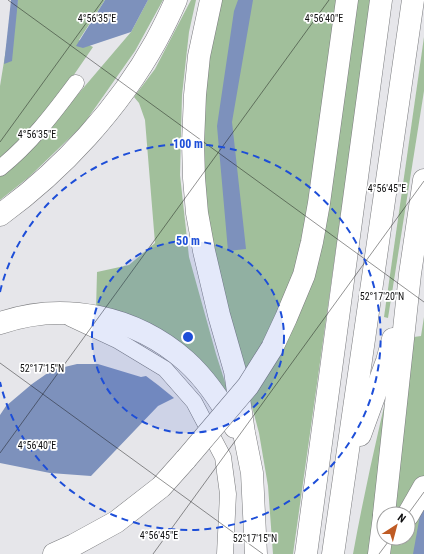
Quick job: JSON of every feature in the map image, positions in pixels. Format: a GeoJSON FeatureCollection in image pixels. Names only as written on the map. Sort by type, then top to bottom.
{"type":"FeatureCollection","features":[{"type":"Feature","properties":{"kind":"highway"},"geometry":{"type":"LineString","coordinates":[[0,215],[17,203],[57,169],[122,94],[156,41],[176,0]]}},
{"type":"Feature","properties":{"kind":"highway"},"geometry":{"type":"LineString","coordinates":[[211,0],[200,56],[195,95],[193,143],[196,199],[204,251],[219,315],[235,371],[244,433],[252,473],[256,554]]}},
{"type":"Feature","properties":{"kind":"highway"},"geometry":{"type":"LineString","coordinates":[[54,554],[116,522],[161,487],[186,460],[248,386],[272,348],[304,275],[312,242],[347,0]]}},
{"type":"Feature","properties":{"kind":"highway"},"geometry":{"type":"LineString","coordinates":[[306,554],[381,0]]}},
{"type":"Feature","properties":{"kind":"highway"},"geometry":{"type":"LineString","coordinates":[[333,554],[413,0]]}},
{"type":"Feature","properties":{"kind":"highway"},"geometry":{"type":"LineString","coordinates":[[385,506],[410,274],[424,180]]}},
{"type":"Feature","properties":{"kind":"highway"},"geometry":{"type":"LineString","coordinates":[[344,479],[387,361],[410,274]]}},
{"type":"Feature","properties":{"kind":"highway"},"geometry":{"type":"LineString","coordinates":[[0,324],[25,317],[58,312],[98,316],[121,322],[161,342],[187,361],[218,398],[240,436],[252,473]]}},
{"type":"Feature","properties":{"kind":"highway"},"geometry":{"type":"LineString","coordinates":[[413,506],[424,487]]}},
{"type":"Feature","properties":{"kind":"lane"},"geometry":{"type":"LineString","coordinates":[[0,168],[18,154],[52,116],[76,83]]}},
{"type":"Feature","properties":{"kind":"lane"},"geometry":{"type":"LineString","coordinates":[[58,312],[118,340],[165,369],[194,402],[223,457],[228,494],[222,551]]}},
{"type":"Feature","properties":{"kind":"green space"},"geometry":{"type":"Polygon","coordinates":[[[18,0],[105,0],[79,40],[93,47],[58,98],[0,161],[0,86],[7,43],[18,0]]]}},
{"type":"Feature","properties":{"kind":"green space"},"geometry":{"type":"Polygon","coordinates":[[[148,0],[163,0],[135,51],[83,125],[29,177],[0,200],[0,176],[50,127],[131,32],[148,0]]]}},
{"type":"Feature","properties":{"kind":"green space"},"geometry":{"type":"Polygon","coordinates":[[[191,0],[196,0],[189,32],[182,95],[180,175],[189,257],[216,354],[231,401],[96,311],[97,272],[129,265],[155,243],[145,120],[139,103],[134,97],[155,69],[191,0]]]}},
{"type":"Feature","properties":{"kind":"green space"},"geometry":{"type":"Polygon","coordinates":[[[219,0],[371,0],[293,554],[273,554],[268,486],[259,433],[234,345],[204,202],[202,98],[219,0]]]}},
{"type":"Feature","properties":{"kind":"green space"},"geometry":{"type":"Polygon","coordinates":[[[424,37],[424,91],[388,318],[384,317],[424,37]]]}},
{"type":"Feature","properties":{"kind":"green space"},"geometry":{"type":"Polygon","coordinates":[[[424,317],[424,554],[353,554],[369,473],[400,339],[421,336],[424,317]]]}},
{"type":"Feature","properties":{"kind":"water"},"geometry":{"type":"Polygon","coordinates":[[[11,0],[18,0],[12,61],[4,64],[11,0]]]}},
{"type":"Feature","properties":{"kind":"water"},"geometry":{"type":"Polygon","coordinates":[[[105,0],[148,0],[131,32],[83,48],[76,46],[105,0]]]}},
{"type":"Feature","properties":{"kind":"water"},"geometry":{"type":"Polygon","coordinates":[[[238,0],[253,0],[232,122],[246,249],[228,251],[217,126],[234,11],[238,0]]]}},
{"type":"Feature","properties":{"kind":"water"},"geometry":{"type":"Polygon","coordinates":[[[77,364],[98,364],[141,377],[146,376],[174,398],[158,406],[91,476],[50,473],[0,463],[0,415],[6,406],[32,384],[52,370],[77,364]]]}},
{"type":"Feature","properties":{"kind":"water"},"geometry":{"type":"Polygon","coordinates":[[[424,493],[424,554],[413,554],[414,546],[416,546],[416,537],[424,493]]]}}]}
